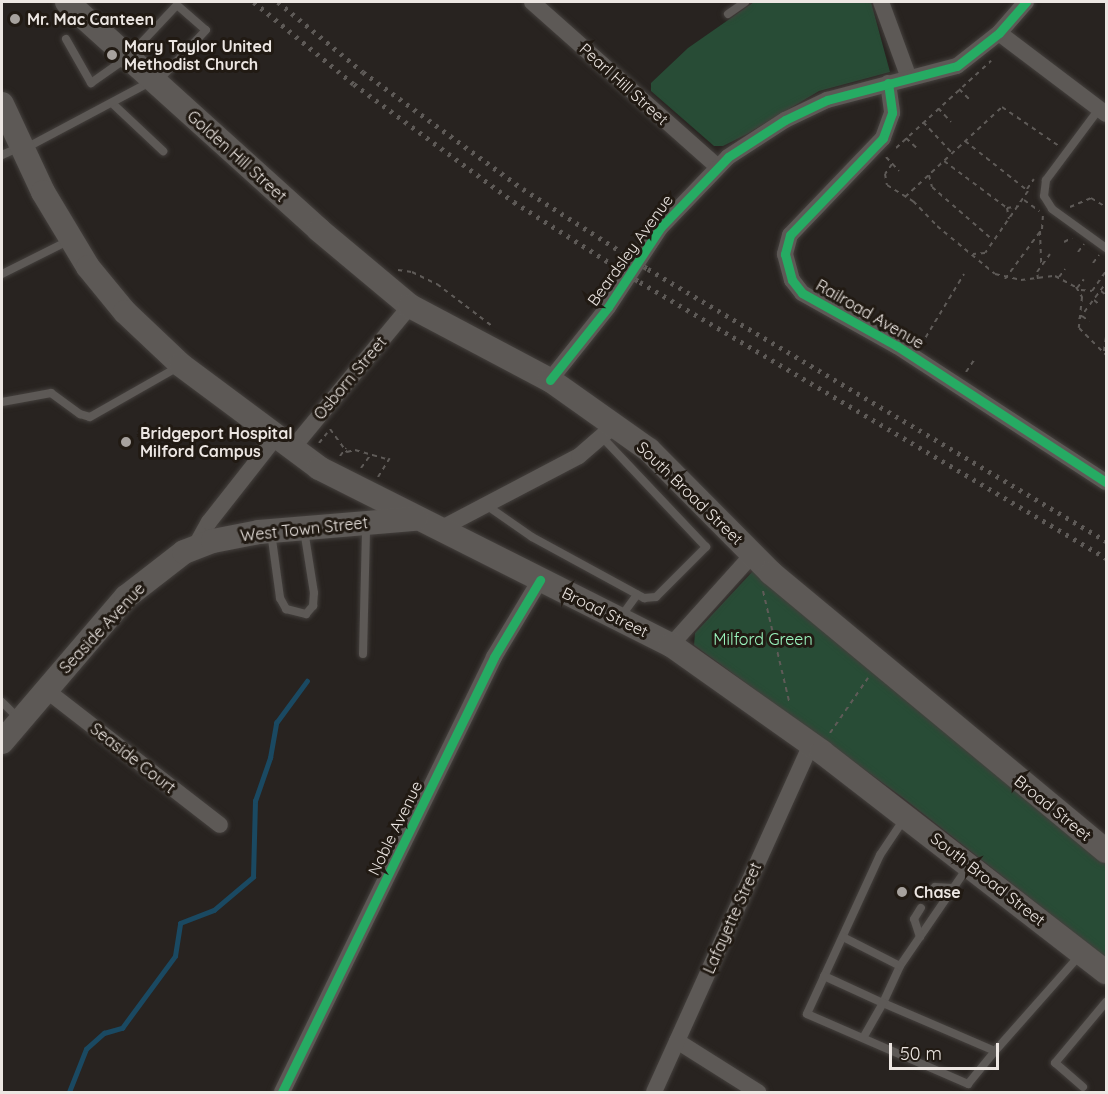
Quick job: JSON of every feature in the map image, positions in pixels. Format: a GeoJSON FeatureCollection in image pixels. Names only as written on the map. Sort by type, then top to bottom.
{"type":"FeatureCollection","features":[{"type":"Feature","properties":{"kind":"main road","name":"Golden Hill Street"},"geometry":{"type":"LineString","coordinates":[[67,2],[410,306]]}},
{"type":"Feature","properties":{"kind":"main road","name":"Broad Street"},"geometry":{"type":"LineString","coordinates":[[2,105],[15,151],[71,240],[125,312],[181,365],[283,444],[415,519],[671,645],[818,742]]}},
{"type":"Feature","properties":{"kind":"main road","name":"South Broad Street"},"geometry":{"type":"LineString","coordinates":[[410,306],[550,380],[609,431],[668,466],[753,554]]}},
{"type":"Feature","properties":{"kind":"main road","name":"West Town Street"},"geometry":{"type":"LineString","coordinates":[[195,547],[271,530],[415,519]]}},
{"type":"Feature","properties":{"kind":"main road","name":"Seaside Avenue"},"geometry":{"type":"LineString","coordinates":[[2,742],[126,597],[158,569],[195,547]]}},
{"type":"Feature","properties":{"kind":"main road","name":"Broad Street"},"geometry":{"type":"LineString","coordinates":[[753,554],[878,664],[1107,852]]}},
{"type":"Feature","properties":{"kind":"main road","name":"South Broad Street"},"geometry":{"type":"LineString","coordinates":[[818,742],[906,816],[1107,972]]}},
{"type":"Feature","properties":{"kind":"street","name":"Pearl Hill Street"},"geometry":{"type":"LineString","coordinates":[[532,2],[717,166]]}},
{"type":"Feature","properties":{"kind":"street"},"geometry":{"type":"LineString","coordinates":[[881,2],[909,78],[957,66],[1005,39],[1026,2]]}},
{"type":"Feature","properties":{"kind":"street"},"geometry":{"type":"LineString","coordinates":[[1005,39],[1103,112]]}},
{"type":"Feature","properties":{"kind":"street","name":"Beardsley Avenue"},"geometry":{"type":"LineString","coordinates":[[550,380],[608,307],[660,228],[717,166],[804,110],[849,92],[909,78]]}},
{"type":"Feature","properties":{"kind":"street","name":"Railroad Avenue"},"geometry":{"type":"LineString","coordinates":[[888,83],[892,113],[883,138],[796,225],[787,240],[786,260],[792,280],[802,292],[913,356],[1107,482]]}},
{"type":"Feature","properties":{"kind":"street","name":"Osborn Street"},"geometry":{"type":"LineString","coordinates":[[283,444],[410,306]]}},
{"type":"Feature","properties":{"kind":"street"},"geometry":{"type":"LineString","coordinates":[[438,530],[579,456],[609,431]]}},
{"type":"Feature","properties":{"kind":"street","name":"Seaside Avenue"},"geometry":{"type":"LineString","coordinates":[[195,547],[209,522],[283,444]]}},
{"type":"Feature","properties":{"kind":"street"},"geometry":{"type":"LineString","coordinates":[[671,645],[753,554]]}},
{"type":"Feature","properties":{"kind":"street","name":"Noble Avenue"},"geometry":{"type":"LineString","coordinates":[[282,1092],[494,657],[540,579]]}},
{"type":"Feature","properties":{"kind":"street","name":"Seaside Court"},"geometry":{"type":"LineString","coordinates":[[46,690],[220,825]]}},
{"type":"Feature","properties":{"kind":"street","name":"Lafayette Street"},"geometry":{"type":"LineString","coordinates":[[654,1092],[818,742]]}},
{"type":"Feature","properties":{"kind":"street"},"geometry":{"type":"LineString","coordinates":[[677,1041],[758,1092]]}},
{"type":"Feature","properties":{"kind":"lane"},"geometry":{"type":"LineString","coordinates":[[728,14],[745,2]]}},
{"type":"Feature","properties":{"kind":"lane"},"geometry":{"type":"LineString","coordinates":[[15,151],[82,120],[155,81],[206,30],[177,5],[128,57],[91,83],[66,39]]}},
{"type":"Feature","properties":{"kind":"lane"},"geometry":{"type":"LineString","coordinates":[[113,104],[162,151]]}},
{"type":"Feature","properties":{"kind":"lane"},"geometry":{"type":"LineString","coordinates":[[1103,112],[1046,180],[1044,196],[1052,209],[1107,248]]}},
{"type":"Feature","properties":{"kind":"lane"},"geometry":{"type":"LineString","coordinates":[[2,273],[71,240]]}},
{"type":"Feature","properties":{"kind":"lane"},"geometry":{"type":"LineString","coordinates":[[2,402],[51,393],[90,417],[181,365]]}},
{"type":"Feature","properties":{"kind":"lane"},"geometry":{"type":"LineString","coordinates":[[486,505],[532,537],[638,595],[656,597],[706,547],[609,431]]}},
{"type":"Feature","properties":{"kind":"lane"},"geometry":{"type":"LineString","coordinates":[[363,654],[366,523]]}},
{"type":"Feature","properties":{"kind":"lane"},"geometry":{"type":"LineString","coordinates":[[271,530],[280,598],[286,609],[306,614],[313,606],[314,593],[304,527]]}},
{"type":"Feature","properties":{"kind":"lane"},"geometry":{"type":"LineString","coordinates":[[619,619],[638,595]]}},
{"type":"Feature","properties":{"kind":"lane"},"geometry":{"type":"LineString","coordinates":[[2,702],[20,720]]}},
{"type":"Feature","properties":{"kind":"lane"},"geometry":{"type":"LineString","coordinates":[[906,816],[880,855],[807,1014],[968,1084],[1083,952]]}},
{"type":"Feature","properties":{"kind":"lane"},"geometry":{"type":"LineString","coordinates":[[863,1038],[900,966],[969,864]]}},
{"type":"Feature","properties":{"kind":"lane"},"geometry":{"type":"LineString","coordinates":[[929,895],[935,886],[953,888]]}},
{"type":"Feature","properties":{"kind":"lane"},"geometry":{"type":"LineString","coordinates":[[920,938],[914,919],[921,908]]}},
{"type":"Feature","properties":{"kind":"lane"},"geometry":{"type":"LineString","coordinates":[[843,936],[900,966]]}},
{"type":"Feature","properties":{"kind":"lane"},"geometry":{"type":"LineString","coordinates":[[824,976],[995,1051]]}},
{"type":"Feature","properties":{"kind":"lane"},"geometry":{"type":"LineString","coordinates":[[1083,1087],[1055,1063],[1107,1002]]}},
{"type":"Feature","properties":{"kind":"path"},"geometry":{"type":"LineString","coordinates":[[878,165],[959,89],[1005,39]]}},
{"type":"Feature","properties":{"kind":"path"},"geometry":{"type":"LineString","coordinates":[[959,89],[970,100]]}},
{"type":"Feature","properties":{"kind":"path"},"geometry":{"type":"LineString","coordinates":[[904,197],[1005,107],[1059,146]]}},
{"type":"Feature","properties":{"kind":"path"},"geometry":{"type":"LineString","coordinates":[[939,108],[951,122]]}},
{"type":"Feature","properties":{"kind":"path"},"geometry":{"type":"LineString","coordinates":[[923,122],[952,153]]}},
{"type":"Feature","properties":{"kind":"path"},"geometry":{"type":"LineString","coordinates":[[906,138],[918,149]]}},
{"type":"Feature","properties":{"kind":"path"},"geometry":{"type":"LineString","coordinates":[[965,141],[1027,189]]}},
{"type":"Feature","properties":{"kind":"path"},"geometry":{"type":"LineString","coordinates":[[886,157],[899,171]]}},
{"type":"Feature","properties":{"kind":"path"},"geometry":{"type":"LineString","coordinates":[[944,161],[1007,208],[1009,221]]}},
{"type":"Feature","properties":{"kind":"path"},"geometry":{"type":"LineString","coordinates":[[892,164],[885,182],[1005,279],[1059,277],[1078,289],[1092,291],[1106,272]]}},
{"type":"Feature","properties":{"kind":"path"},"geometry":{"type":"LineString","coordinates":[[972,254],[985,253],[1020,205],[1027,189],[1038,175]]}},
{"type":"Feature","properties":{"kind":"path"},"geometry":{"type":"LineString","coordinates":[[929,176],[932,187],[994,241]]}},
{"type":"Feature","properties":{"kind":"path"},"geometry":{"type":"LineString","coordinates":[[1068,208],[1091,198],[1107,207]]}},
{"type":"Feature","properties":{"kind":"path"},"geometry":{"type":"LineString","coordinates":[[1063,204],[1078,214]]}},
{"type":"Feature","properties":{"kind":"path"},"geometry":{"type":"LineString","coordinates":[[1007,208],[1020,205]]}},
{"type":"Feature","properties":{"kind":"path"},"geometry":{"type":"LineString","coordinates":[[1038,279],[1041,266],[1042,213]]}},
{"type":"Feature","properties":{"kind":"path"},"geometry":{"type":"LineString","coordinates":[[1005,279],[1040,231]]}},
{"type":"Feature","properties":{"kind":"path"},"geometry":{"type":"LineString","coordinates":[[1064,242],[1075,237]]}},
{"type":"Feature","properties":{"kind":"path"},"geometry":{"type":"LineString","coordinates":[[1078,252],[1084,244]]}},
{"type":"Feature","properties":{"kind":"path"},"geometry":{"type":"LineString","coordinates":[[1041,266],[1050,254]]}},
{"type":"Feature","properties":{"kind":"path"},"geometry":{"type":"LineString","coordinates":[[1093,263],[1099,255]]}},
{"type":"Feature","properties":{"kind":"path"},"geometry":{"type":"LineString","coordinates":[[1059,277],[1065,269]]}},
{"type":"Feature","properties":{"kind":"path"},"geometry":{"type":"LineString","coordinates":[[397,270],[412,272],[437,284],[497,329]]}},
{"type":"Feature","properties":{"kind":"path"},"geometry":{"type":"LineString","coordinates":[[1077,322],[1107,282],[1106,272]]}},
{"type":"Feature","properties":{"kind":"path"},"geometry":{"type":"LineString","coordinates":[[913,356],[964,274]]}},
{"type":"Feature","properties":{"kind":"path"},"geometry":{"type":"LineString","coordinates":[[1084,279],[1078,289],[1082,303],[1077,322],[1082,334],[1106,354]]}},
{"type":"Feature","properties":{"kind":"path"},"geometry":{"type":"LineString","coordinates":[[1101,291],[1107,295]]}},
{"type":"Feature","properties":{"kind":"path"},"geometry":{"type":"LineString","coordinates":[[1094,300],[1100,305]]}},
{"type":"Feature","properties":{"kind":"path"},"geometry":{"type":"LineString","coordinates":[[1082,316],[1089,321]]}},
{"type":"Feature","properties":{"kind":"path"},"geometry":{"type":"LineString","coordinates":[[1106,354],[1107,337]]}},
{"type":"Feature","properties":{"kind":"path"},"geometry":{"type":"LineString","coordinates":[[316,448],[330,428],[345,449],[389,459],[375,482]]}},
{"type":"Feature","properties":{"kind":"path"},"geometry":{"type":"LineString","coordinates":[[337,461],[345,449]]}},
{"type":"Feature","properties":{"kind":"path"},"geometry":{"type":"LineString","coordinates":[[358,473],[370,455]]}},
{"type":"Feature","properties":{"kind":"path"},"geometry":{"type":"LineString","coordinates":[[762,586],[790,706]]}},
{"type":"Feature","properties":{"kind":"path"},"geometry":{"type":"LineString","coordinates":[[818,742],[878,664]]}},
{"type":"Feature","properties":{"kind":"green space"},"geometry":{"type":"Polygon","coordinates":[[[754,2],[871,2],[890,72],[819,91],[747,134],[723,146],[714,146],[651,91],[651,83],[688,48],[754,2]]]}},
{"type":"Feature","properties":{"kind":"green space","name":"Milford Green"},"geometry":{"type":"Polygon","coordinates":[[[753,571],[1106,864],[1106,958],[902,797],[694,645],[695,633],[753,571]]]}},
{"type":"Feature","properties":{"kind":"waterway"},"geometry":{"type":"LineString","coordinates":[[69,1092],[86,1049],[104,1033],[122,1028],[175,956],[180,923],[214,910],[253,877],[255,801],[270,758],[276,723],[307,681]]}},
{"type":"Feature","properties":{"kind":"railway"},"geometry":{"type":"LineString","coordinates":[[254,2],[354,84],[514,202],[640,282],[1106,558]]}},
{"type":"Feature","properties":{"kind":"railway"},"geometry":{"type":"LineString","coordinates":[[278,2],[363,72],[523,189],[648,269],[1106,541]]}},
{"type":"Feature","properties":{"kind":"cycle path"},"geometry":{"type":"LineString","coordinates":[[550,380],[608,307],[660,228],[728,157],[785,120],[827,100],[957,66],[999,33],[1026,2]]}},
{"type":"Feature","properties":{"kind":"cycle path"},"geometry":{"type":"LineString","coordinates":[[888,83],[892,113],[883,138],[790,235],[785,254],[792,280],[802,293],[897,346],[1106,482]]}},
{"type":"Feature","properties":{"kind":"cycle path"},"geometry":{"type":"LineString","coordinates":[[282,1092],[494,657],[540,580]]}},
{"type":"Feature","properties":{"kind":"place","name":"Mr. Mac Canteen"},"geometry":{"type":"Point","coordinates":[15,19]}},
{"type":"Feature","properties":{"kind":"place","name":"Mary Taylor United Methodist Church"},"geometry":{"type":"Point","coordinates":[112,55]}},
{"type":"Feature","properties":{"kind":"place","name":"Bridgeport Hospital Milford Campus"},"geometry":{"type":"Point","coordinates":[126,442]}},
{"type":"Feature","properties":{"kind":"place","name":"Chase"},"geometry":{"type":"Point","coordinates":[902,892]}}]}
